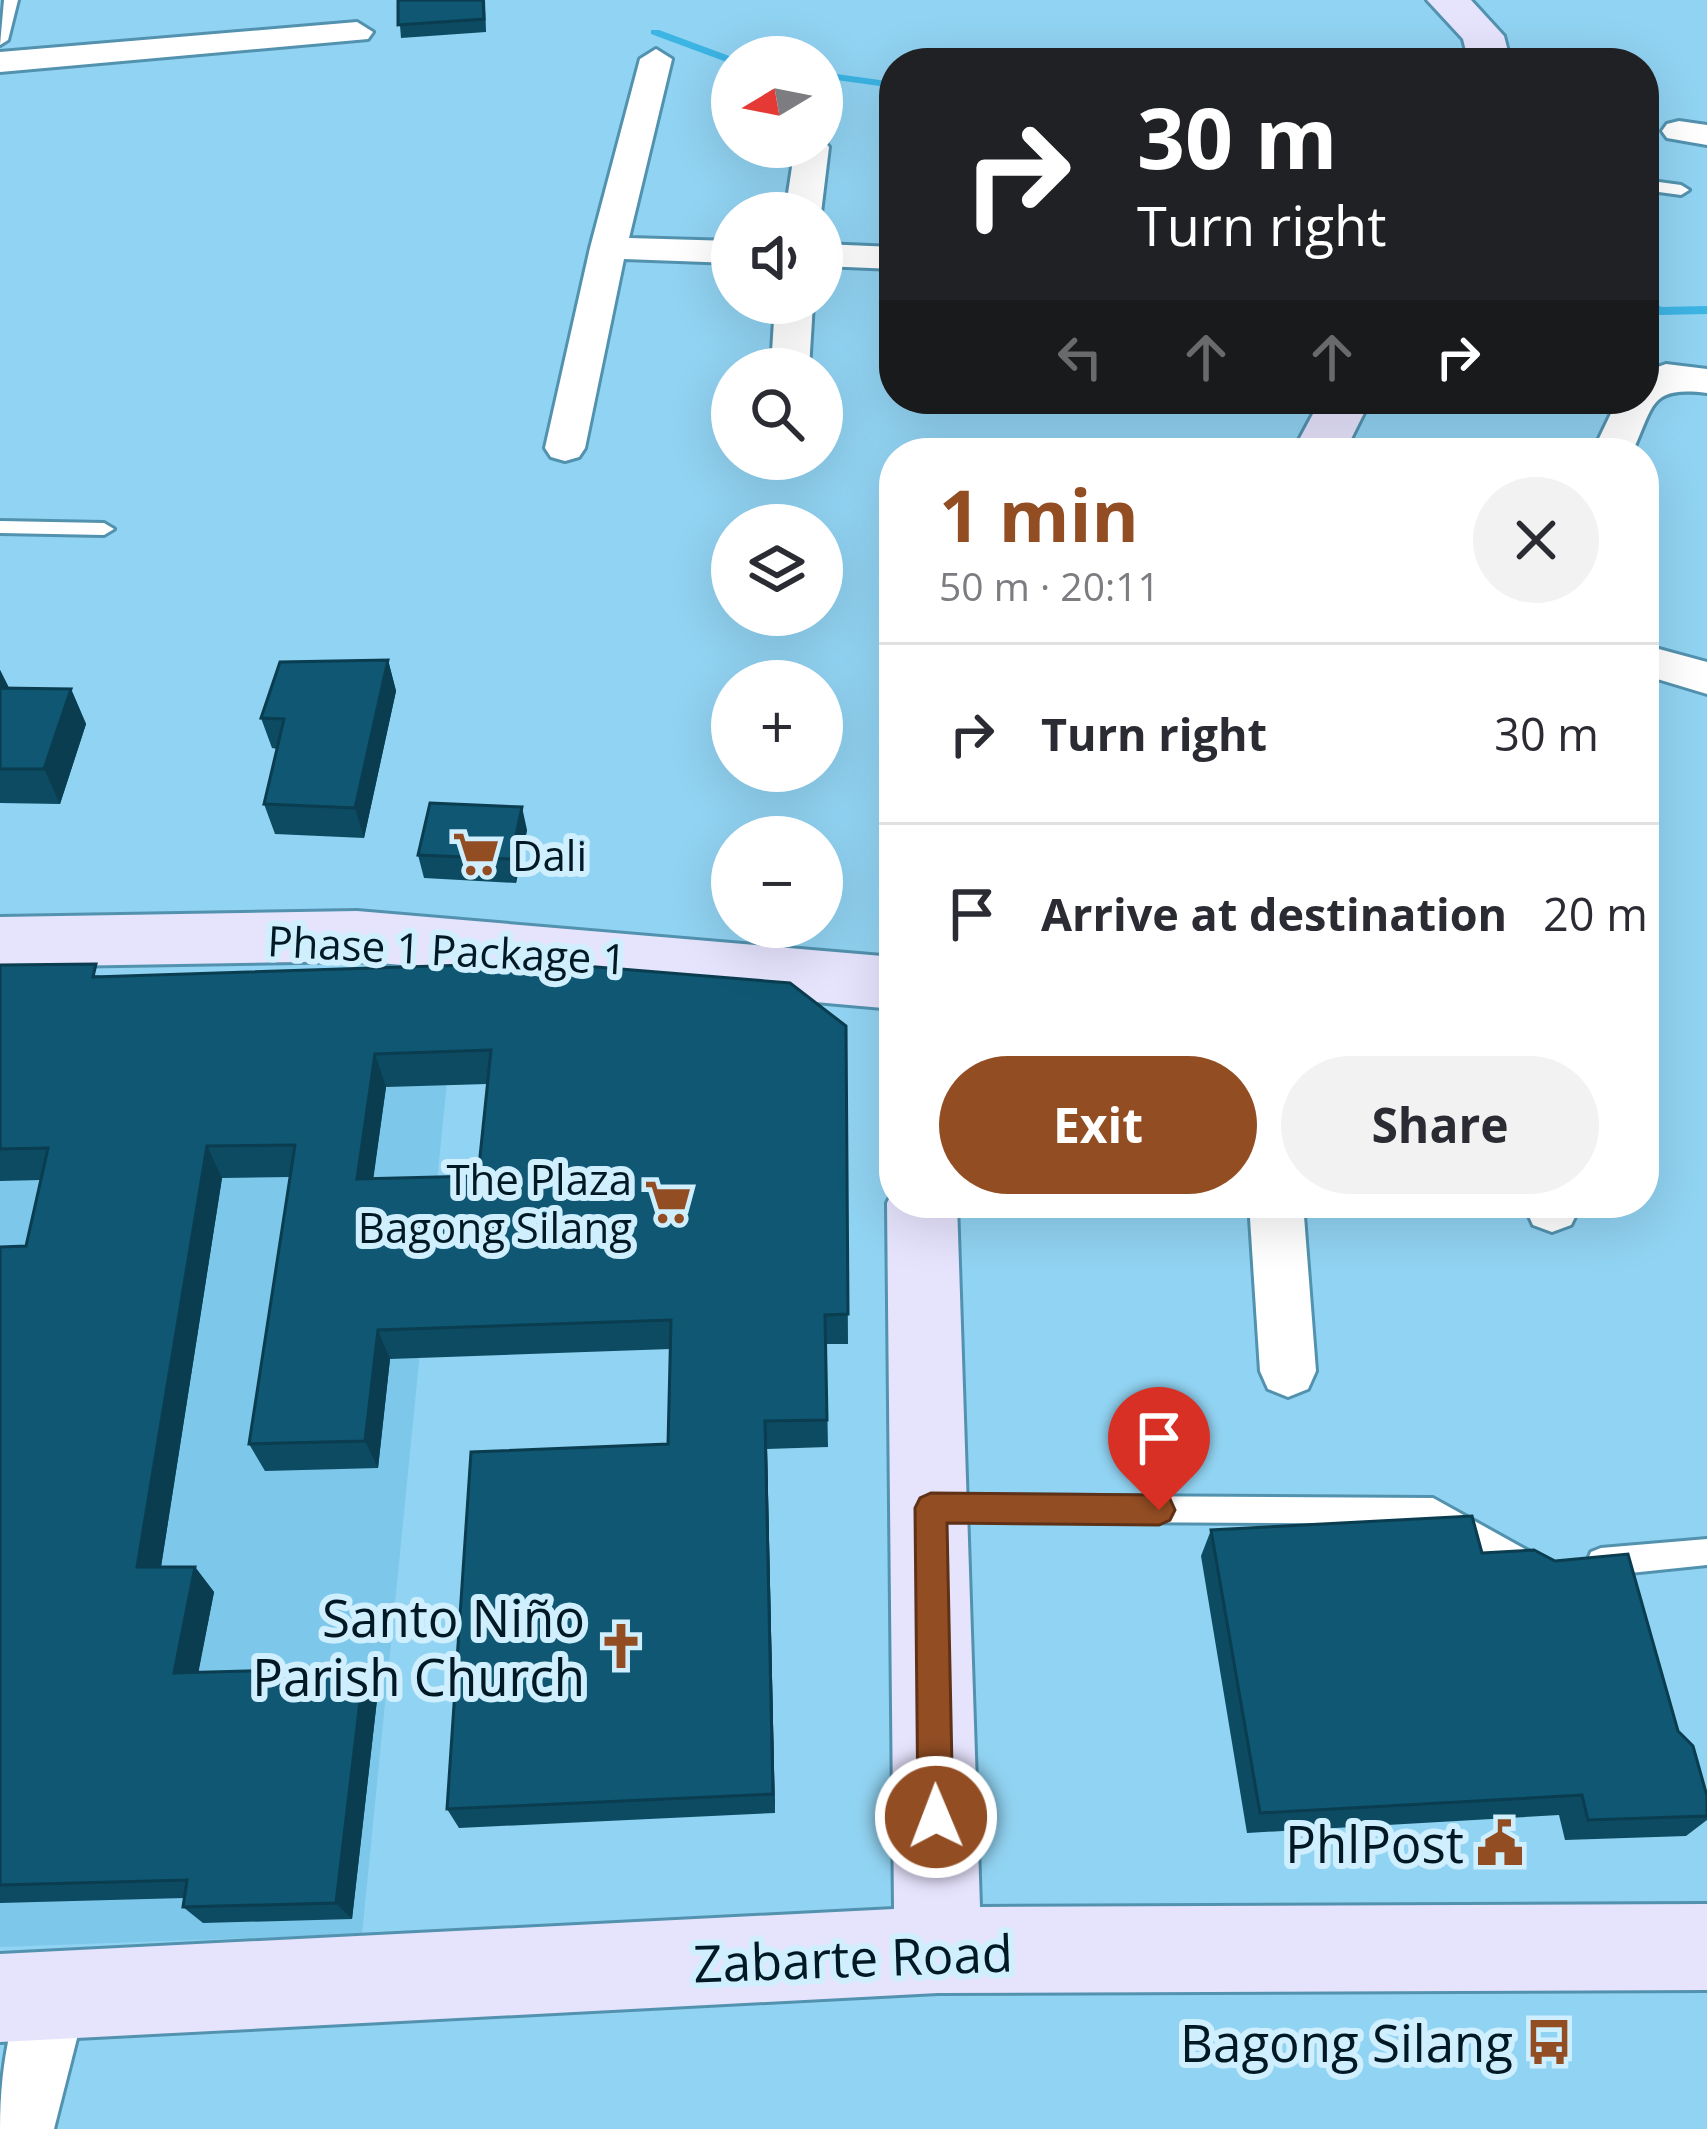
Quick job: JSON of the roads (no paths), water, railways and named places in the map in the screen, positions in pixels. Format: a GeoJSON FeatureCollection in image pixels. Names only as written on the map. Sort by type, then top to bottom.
{"type":"FeatureCollection","features":[{"type":"Feature","properties":{"kind":"main road"},"geometry":{"type":"LineString","coordinates":[[1448,0],[1483,36],[1486,48]]}},
{"type":"Feature","properties":{"kind":"main road","name":"Phase 1 Package 1"},"geometry":{"type":"LineString","coordinates":[[0,942],[357,936],[879,981]]}},
{"type":"Feature","properties":{"kind":"main road"},"geometry":{"type":"LineString","coordinates":[[922,1218],[938,1950]]}},
{"type":"Feature","properties":{"kind":"main road","name":"Zabarte Road"},"geometry":{"type":"LineString","coordinates":[[27,1997],[938,1950],[1707,1947]]}},
{"type":"Feature","properties":{"kind":"street"},"geometry":{"type":"LineString","coordinates":[[0,62],[357,32]]}},
{"type":"Feature","properties":{"kind":"street"},"geometry":{"type":"LineString","coordinates":[[565,448],[608,248],[656,59]]}},
{"type":"Feature","properties":{"kind":"street"},"geometry":{"type":"LineString","coordinates":[[608,248],[711,251]]}},
{"type":"Feature","properties":{"kind":"street"},"geometry":{"type":"LineString","coordinates":[[843,256],[879,257]]}},
{"type":"Feature","properties":{"kind":"street"},"geometry":{"type":"LineString","coordinates":[[1659,380],[1666,376],[1707,381]]}},
{"type":"Feature","properties":{"kind":"street"},"geometry":{"type":"LineString","coordinates":[[1659,664],[1707,678]]}},
{"type":"Feature","properties":{"kind":"street"},"geometry":{"type":"LineString","coordinates":[[1277,1218],[1288,1371]]}},
{"type":"Feature","properties":{"kind":"street"},"geometry":{"type":"LineString","coordinates":[[19,2129],[27,1997]]}},
{"type":"Feature","properties":{"kind":"lane"},"geometry":{"type":"LineString","coordinates":[[0,40],[11,0]]}},
{"type":"Feature","properties":{"kind":"lane"},"geometry":{"type":"LineString","coordinates":[[1659,187],[1681,190]]}},
{"type":"Feature","properties":{"kind":"lane"},"geometry":{"type":"LineString","coordinates":[[0,527],[104,529]]}},
{"type":"Feature","properties":{"kind":"lane"},"geometry":{"type":"LineString","coordinates":[[931,1508],[1433,1511],[1534,1569],[1707,1552]]}},
{"type":"Feature","properties":{"kind":"waterway"},"geometry":{"type":"LineString","coordinates":[[655,32],[711,53]]}},
{"type":"Feature","properties":{"kind":"waterway"},"geometry":{"type":"LineString","coordinates":[[843,78],[879,83]]}},
{"type":"Feature","properties":{"kind":"waterway"},"geometry":{"type":"LineString","coordinates":[[1659,311],[1707,310]]}},
{"type":"Feature","properties":{"kind":"place","name":"Dali"},"geometry":{"type":"Point","coordinates":[476,854]}},
{"type":"Feature","properties":{"kind":"place","name":"The Plaza Bagong Silang"},"geometry":{"type":"Point","coordinates":[668,1202]}},
{"type":"Feature","properties":{"kind":"place","name":"Santo Niño Parish Church"},"geometry":{"type":"Point","coordinates":[621,1646]}},
{"type":"Feature","properties":{"kind":"place","name":"PhlPost"},"geometry":{"type":"Point","coordinates":[1500,1843]}},
{"type":"Feature","properties":{"kind":"place","name":"Bagong Silang"},"geometry":{"type":"Point","coordinates":[1549,2042]}}]}
